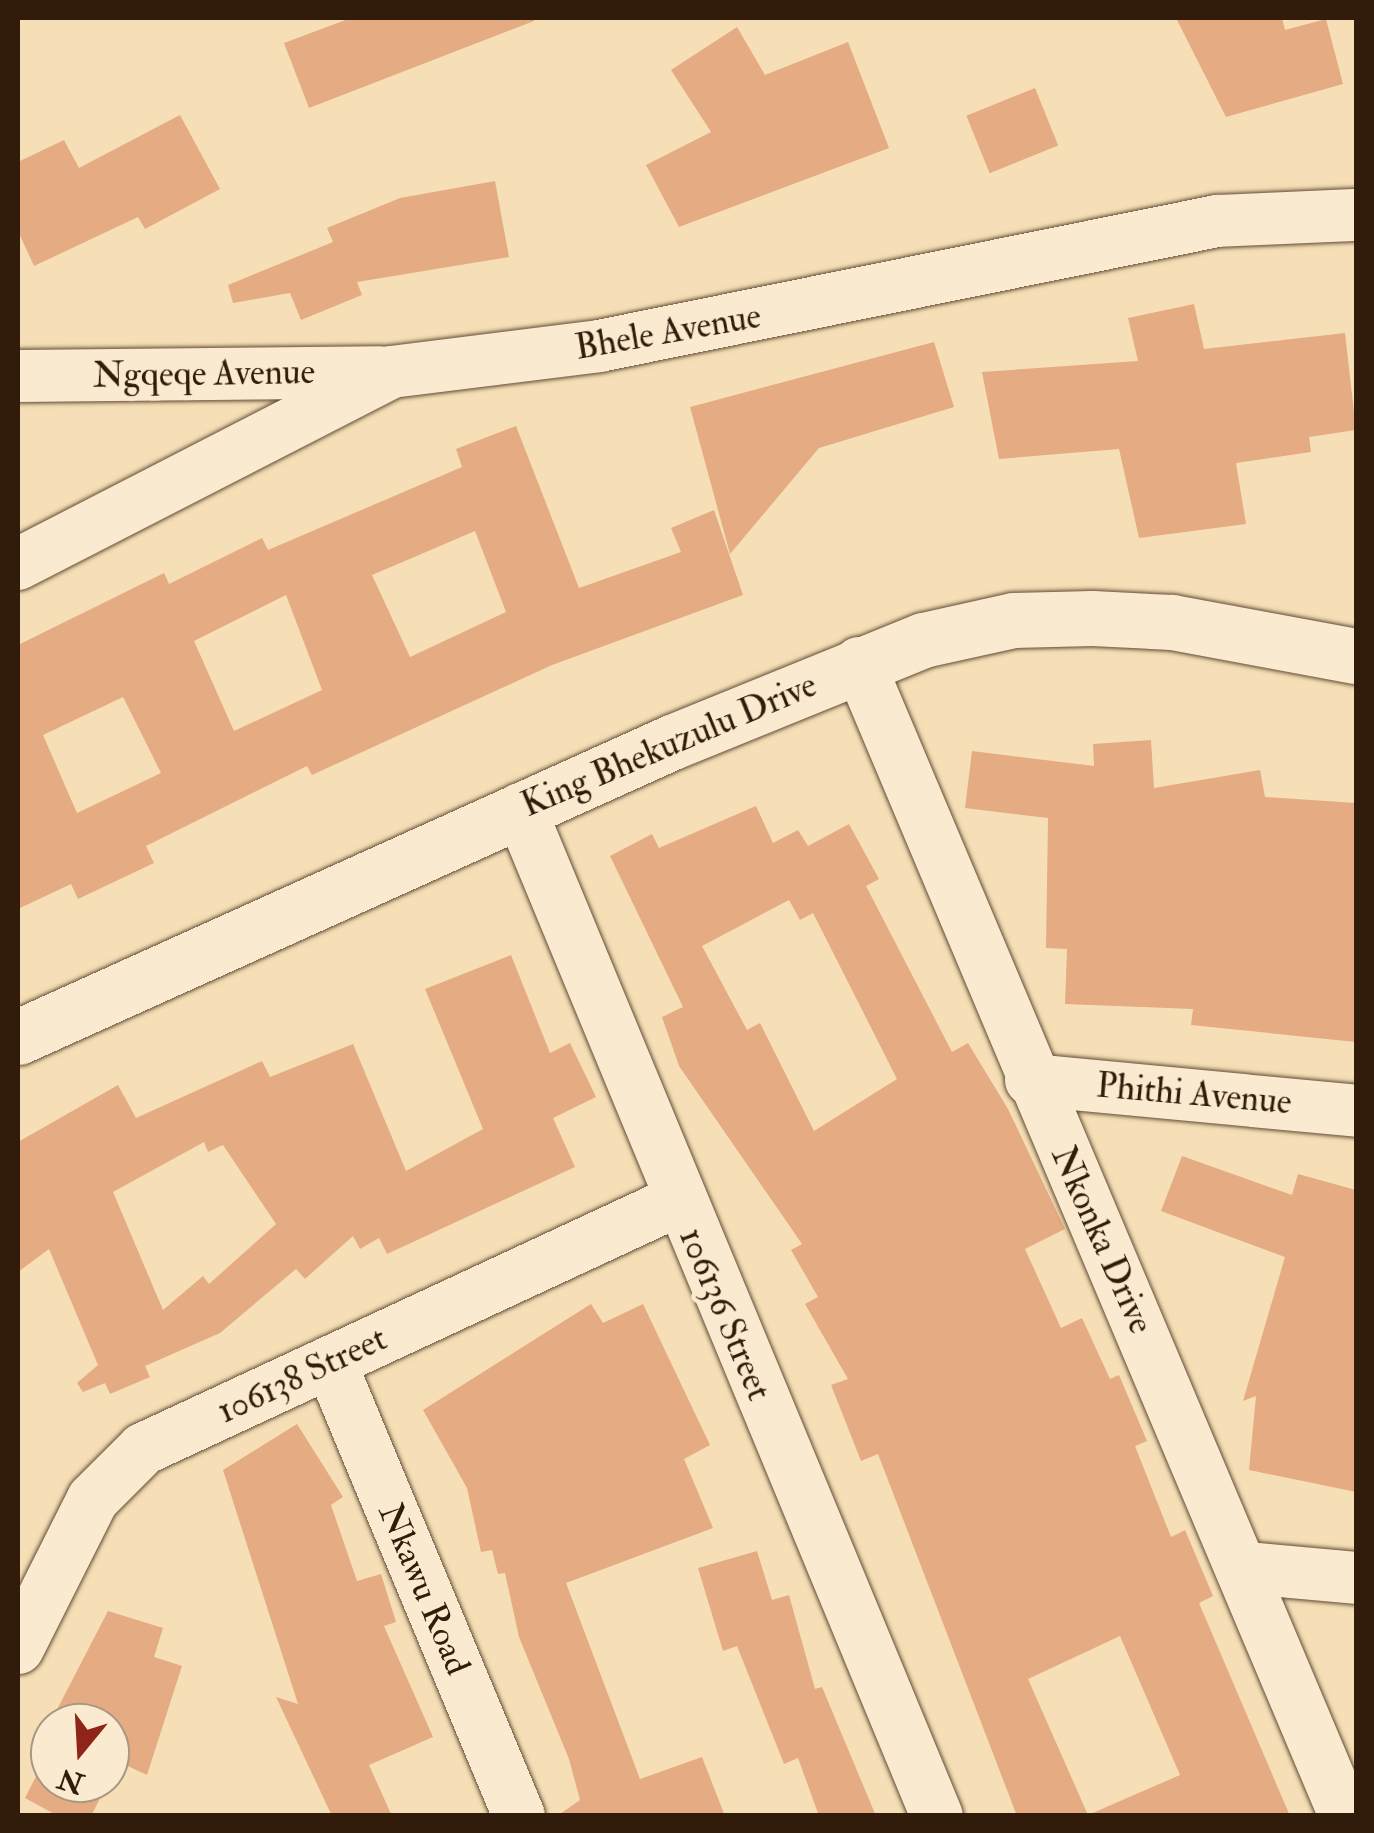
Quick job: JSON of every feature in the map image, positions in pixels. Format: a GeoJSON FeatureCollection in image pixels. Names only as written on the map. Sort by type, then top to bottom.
{"type":"FeatureCollection","features":[{"type":"Feature","properties":{"kind":"street","name":"Bhele Avenue"},"geometry":{"type":"LineString","coordinates":[[18,564],[391,372],[637,340],[1217,222],[1356,216]]}},
{"type":"Feature","properties":{"kind":"street","name":"Ngqeqe Avenue"},"geometry":{"type":"LineString","coordinates":[[18,376],[391,372]]}},
{"type":"Feature","properties":{"kind":"street","name":"King Bhekuzulu Drive"},"geometry":{"type":"LineString","coordinates":[[18,1037],[520,809],[860,663],[1013,620],[1092,618],[1172,622],[1356,656]]}},
{"type":"Feature","properties":{"kind":"street","name":"Nkonka Drive"},"geometry":{"type":"LineString","coordinates":[[860,663],[1032,1080],[1246,1568],[1345,1816]]}},
{"type":"Feature","properties":{"kind":"street","name":"106136 Street"},"geometry":{"type":"LineString","coordinates":[[520,809],[677,1201],[937,1816]]}},
{"type":"Feature","properties":{"kind":"street","name":"Phithi Avenue"},"geometry":{"type":"LineString","coordinates":[[1032,1080],[1356,1110]]}},
{"type":"Feature","properties":{"kind":"street","name":"106138 Street"},"geometry":{"type":"LineString","coordinates":[[18,1648],[93,1500],[119,1469],[330,1362],[677,1201]]}},
{"type":"Feature","properties":{"kind":"street","name":"Nkawu Road"},"geometry":{"type":"LineString","coordinates":[[330,1362],[519,1816]]}},
{"type":"Feature","properties":{"kind":"street"},"geometry":{"type":"LineString","coordinates":[[1246,1568],[1356,1578]]}},
{"type":"Feature","properties":{"kind":"building"},"geometry":{"type":"Polygon","coordinates":[[[351,18],[534,21],[309,108],[284,43],[351,18]]]}},
{"type":"Feature","properties":{"kind":"building"},"geometry":{"type":"Polygon","coordinates":[[[1176,18],[1282,18],[1285,30],[1326,19],[1343,84],[1226,117],[1176,18]]]}},
{"type":"Feature","properties":{"kind":"building"},"geometry":{"type":"Polygon","coordinates":[[[737,27],[765,75],[848,42],[889,148],[679,227],[646,165],[711,132],[671,70],[737,27]]]}},
{"type":"Feature","properties":{"kind":"building"},"geometry":{"type":"Polygon","coordinates":[[[1035,88],[1058,145],[990,173],[966,116],[1035,88]]]}},
{"type":"Feature","properties":{"kind":"building"},"geometry":{"type":"Polygon","coordinates":[[[180,115],[220,189],[145,229],[138,217],[34,266],[18,231],[18,162],[64,140],[79,168],[180,115]]]}},
{"type":"Feature","properties":{"kind":"building"},"geometry":{"type":"Polygon","coordinates":[[[495,181],[509,257],[357,282],[362,295],[301,320],[290,293],[233,303],[228,285],[333,242],[327,228],[400,198],[495,181]]]}},
{"type":"Feature","properties":{"kind":"building"},"geometry":{"type":"Polygon","coordinates":[[[1194,304],[1204,349],[1345,333],[1356,430],[1309,437],[1311,452],[1236,463],[1246,524],[1139,538],[1119,449],[999,459],[982,372],[1138,361],[1128,318],[1194,304]]]}},
{"type":"Feature","properties":{"kind":"building"},"geometry":{"type":"Polygon","coordinates":[[[934,342],[954,407],[819,448],[730,554],[690,407],[934,342]]]}},
{"type":"Feature","properties":{"kind":"building"},"geometry":{"type":"Polygon","coordinates":[[[516,426],[579,588],[681,552],[671,528],[714,510],[743,595],[552,665],[312,775],[307,766],[146,846],[154,863],[78,899],[71,884],[18,909],[18,645],[164,573],[169,584],[262,538],[268,550],[462,467],[456,449],[516,426]],[[475,531],[372,575],[410,657],[506,612],[475,531]],[[286,595],[194,641],[234,731],[322,690],[286,595]],[[123,697],[43,735],[77,813],[161,773],[123,697]]]}},
{"type":"Feature","properties":{"kind":"building"},"geometry":{"type":"Polygon","coordinates":[[[1151,740],[1154,788],[1260,770],[1265,797],[1356,803],[1356,1042],[1191,1025],[1193,1009],[1065,1004],[1067,949],[1046,948],[1048,818],[965,808],[972,751],[1094,766],[1093,744],[1151,740]]]}},
{"type":"Feature","properties":{"kind":"building"},"geometry":{"type":"Polygon","coordinates":[[[756,806],[773,843],[798,830],[808,846],[849,824],[879,879],[866,886],[952,1052],[968,1043],[1008,1109],[1065,1229],[1025,1249],[1061,1328],[1082,1318],[1110,1379],[1119,1375],[1147,1441],[1135,1446],[1171,1537],[1185,1530],[1213,1596],[1199,1603],[1290,1816],[1017,1816],[878,1454],[861,1461],[831,1385],[848,1379],[805,1304],[818,1297],[791,1250],[802,1244],[679,1066],[662,1017],[683,1007],[610,856],[652,834],[659,848],[756,806]],[[789,900],[702,946],[747,1030],[760,1023],[814,1131],[897,1079],[813,913],[800,920],[789,900]],[[1120,1636],[1028,1679],[1088,1815],[1180,1775],[1120,1636]]]}},
{"type":"Feature","properties":{"kind":"building"},"geometry":{"type":"Polygon","coordinates":[[[511,955],[550,1053],[570,1043],[596,1097],[553,1118],[575,1167],[387,1254],[379,1238],[360,1249],[353,1236],[305,1279],[296,1269],[220,1333],[145,1366],[150,1377],[110,1394],[105,1383],[83,1392],[77,1383],[98,1365],[49,1249],[18,1272],[18,1142],[118,1085],[136,1118],[262,1061],[270,1077],[353,1044],[406,1171],[483,1129],[425,989],[511,955]],[[204,1142],[113,1192],[163,1310],[203,1276],[209,1284],[276,1224],[223,1145],[208,1152],[204,1142]]]}},
{"type":"Feature","properties":{"kind":"building"},"geometry":{"type":"Polygon","coordinates":[[[1182,1156],[1292,1195],[1298,1174],[1356,1190],[1356,1492],[1249,1470],[1256,1396],[1243,1401],[1285,1257],[1161,1211],[1182,1156]]]}},
{"type":"Feature","properties":{"kind":"building"},"geometry":{"type":"Polygon","coordinates":[[[591,1304],[603,1323],[643,1304],[710,1445],[684,1459],[713,1528],[566,1583],[640,1779],[702,1757],[725,1816],[557,1816],[580,1800],[569,1759],[519,1637],[505,1573],[498,1574],[492,1550],[481,1552],[467,1488],[423,1410],[591,1304]]]}},
{"type":"Feature","properties":{"kind":"building"},"geometry":{"type":"Polygon","coordinates":[[[297,1424],[343,1497],[331,1505],[357,1581],[381,1574],[396,1622],[384,1626],[433,1737],[369,1765],[392,1816],[332,1816],[276,1697],[298,1704],[223,1470],[297,1424]]]}},
{"type":"Feature","properties":{"kind":"building"},"geometry":{"type":"Polygon","coordinates":[[[757,1551],[772,1600],[789,1595],[815,1689],[822,1687],[876,1816],[819,1816],[798,1758],[784,1764],[737,1646],[723,1651],[698,1568],[757,1551]]]}},
{"type":"Feature","properties":{"kind":"building"},"geometry":{"type":"Polygon","coordinates":[[[108,1611],[163,1628],[154,1657],[182,1666],[147,1775],[130,1767],[130,1703],[60,1703],[108,1611]]]}},
{"type":"Feature","properties":{"kind":"building"},"geometry":{"type":"Polygon","coordinates":[[[34,1803],[98,1803],[91,1816],[58,1816],[34,1803]]]}}]}
